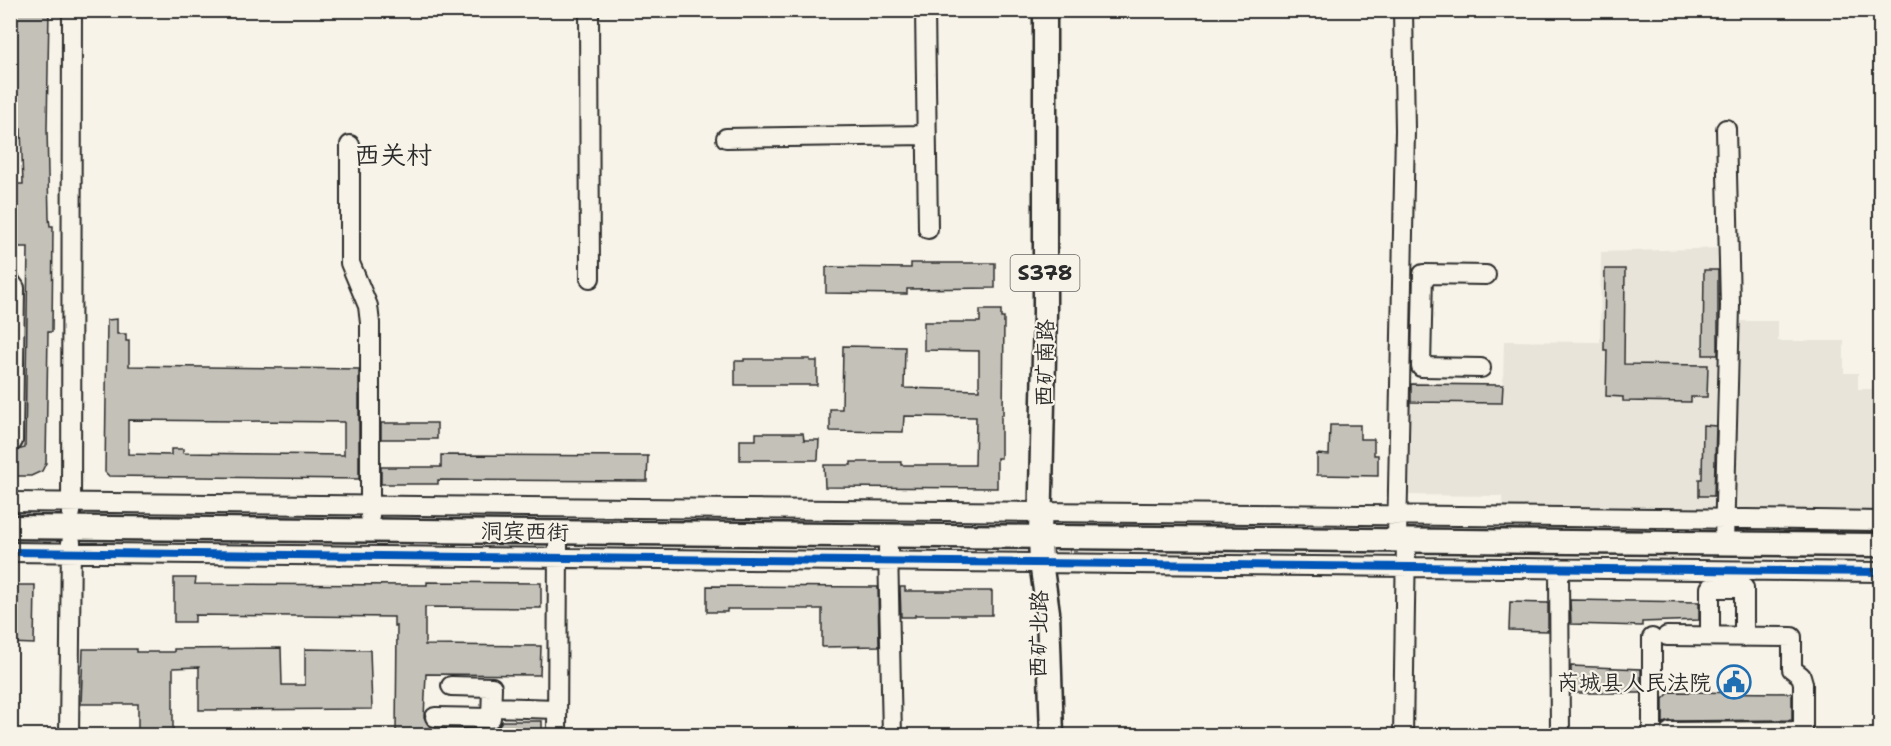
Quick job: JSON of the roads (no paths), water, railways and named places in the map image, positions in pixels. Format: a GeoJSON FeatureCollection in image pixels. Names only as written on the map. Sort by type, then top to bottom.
{"type":"FeatureCollection","features":[{"type":"Feature","properties":{"kind":"main road","name":"西矿南路"},"geometry":{"type":"LineString","coordinates":[[1041,562],[1045,312],[1045,10]]}},
{"type":"Feature","properties":{"kind":"main road","name":"洞宾西街"},"geometry":{"type":"LineString","coordinates":[[10,526],[1881,545]]}},
{"type":"Feature","properties":{"kind":"main road","name":"西矿北路"},"geometry":{"type":"LineString","coordinates":[[1039,735],[1035,613],[1041,562]]}},
{"type":"Feature","properties":{"kind":"main road","name":"西矿北路"},"geometry":{"type":"LineString","coordinates":[[1041,562],[1048,612],[1052,735]]}},
{"type":"Feature","properties":{"kind":"street"},"geometry":{"type":"LineString","coordinates":[[69,735],[72,10]]}},
{"type":"Feature","properties":{"kind":"street"},"geometry":{"type":"LineString","coordinates":[[589,10],[590,278]]}},
{"type":"Feature","properties":{"kind":"street"},"geometry":{"type":"LineString","coordinates":[[926,10],[928,229]]}},
{"type":"Feature","properties":{"kind":"street"},"geometry":{"type":"LineString","coordinates":[[1402,735],[1406,566],[1398,514],[1405,130],[1403,10]]}},
{"type":"Feature","properties":{"kind":"street"},"geometry":{"type":"LineString","coordinates":[[1726,129],[1730,306],[1724,519],[1728,579]]}},
{"type":"Feature","properties":{"kind":"street"},"geometry":{"type":"LineString","coordinates":[[726,138],[927,135]]}},
{"type":"Feature","properties":{"kind":"street"},"geometry":{"type":"LineString","coordinates":[[350,146],[350,263],[368,306],[369,323],[370,530]]}},
{"type":"Feature","properties":{"kind":"street"},"geometry":{"type":"LineString","coordinates":[[1402,274],[1486,275]]}},
{"type":"Feature","properties":{"kind":"street"},"geometry":{"type":"LineString","coordinates":[[1423,274],[1421,367],[1481,368]]}},
{"type":"Feature","properties":{"kind":"street"},"geometry":{"type":"LineString","coordinates":[[10,281],[15,288],[13,441],[10,441]]}},
{"type":"Feature","properties":{"kind":"street"},"geometry":{"type":"LineString","coordinates":[[10,502],[1398,514],[1881,521]]}},
{"type":"Feature","properties":{"kind":"street"},"geometry":{"type":"LineString","coordinates":[[557,735],[558,531]]}},
{"type":"Feature","properties":{"kind":"street"},"geometry":{"type":"LineString","coordinates":[[888,535],[892,735]]}},
{"type":"Feature","properties":{"kind":"street"},"geometry":{"type":"LineString","coordinates":[[10,552],[1558,568],[1728,579],[1881,572]]}},
{"type":"Feature","properties":{"kind":"street"},"geometry":{"type":"LineString","coordinates":[[1558,568],[1560,735]]}},
{"type":"Feature","properties":{"kind":"street"},"geometry":{"type":"LineString","coordinates":[[1710,636],[1710,588],[1728,579]]}},
{"type":"Feature","properties":{"kind":"street"},"geometry":{"type":"LineString","coordinates":[[1728,579],[1744,588],[1744,637]]}},
{"type":"Feature","properties":{"kind":"street"},"geometry":{"type":"LineString","coordinates":[[1660,637],[1744,637],[1792,637],[1792,669],[1801,676],[1803,683],[1803,731],[1661,734],[1660,637]]}},
{"type":"Feature","properties":{"kind":"street"},"geometry":{"type":"LineString","coordinates":[[435,717],[491,718],[492,687],[451,686]]}},
{"type":"Feature","properties":{"kind":"street"},"geometry":{"type":"LineString","coordinates":[[492,707],[558,709]]}},
{"type":"Feature","properties":{"kind":"place","name":"芮城县人民法院"},"geometry":{"type":"Point","coordinates":[1734,682]}},
{"type":"Feature","properties":{"kind":"district","name":"西关村"},"geometry":{"type":"Point","coordinates":[393,155]}}]}
